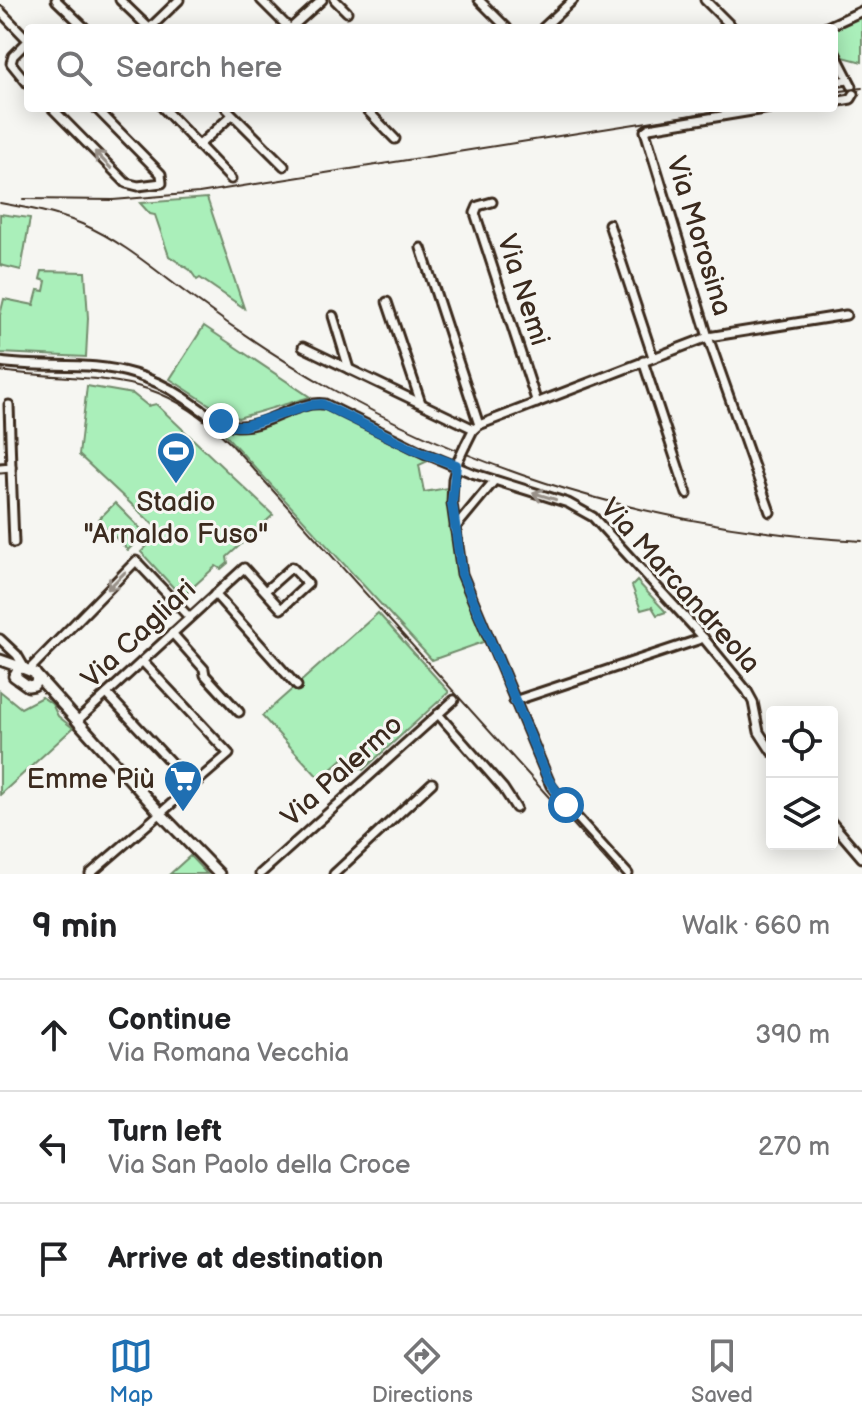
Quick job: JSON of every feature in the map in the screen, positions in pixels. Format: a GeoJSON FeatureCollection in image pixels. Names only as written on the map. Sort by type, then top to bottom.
{"type":"FeatureCollection","features":[{"type":"Feature","properties":{"kind":"street"},"geometry":{"type":"LineString","coordinates":[[56,0],[81,24]]}},
{"type":"Feature","properties":{"kind":"street"},"geometry":{"type":"LineString","coordinates":[[120,0],[146,24]]}},
{"type":"Feature","properties":{"kind":"street"},"geometry":{"type":"LineString","coordinates":[[154,24],[179,0]]}},
{"type":"Feature","properties":{"kind":"street"},"geometry":{"type":"LineString","coordinates":[[261,0],[286,24]]}},
{"type":"Feature","properties":{"kind":"street"},"geometry":{"type":"LineString","coordinates":[[295,24],[322,0]]}},
{"type":"Feature","properties":{"kind":"street"},"geometry":{"type":"LineString","coordinates":[[335,0],[347,12]]}},
{"type":"Feature","properties":{"kind":"street"},"geometry":{"type":"LineString","coordinates":[[479,0],[503,24]]}},
{"type":"Feature","properties":{"kind":"street"},"geometry":{"type":"LineString","coordinates":[[547,24],[573,0]]}},
{"type":"Feature","properties":{"kind":"street"},"geometry":{"type":"LineString","coordinates":[[705,0],[729,24]]}},
{"type":"Feature","properties":{"kind":"street"},"geometry":{"type":"LineString","coordinates":[[0,11],[24,36]]}},
{"type":"Feature","properties":{"kind":"street"},"geometry":{"type":"LineString","coordinates":[[834,24],[862,11]]}},
{"type":"Feature","properties":{"kind":"street"},"geometry":{"type":"LineString","coordinates":[[24,44],[11,63],[24,79]]}},
{"type":"Feature","properties":{"kind":"street"},"geometry":{"type":"LineString","coordinates":[[838,59],[851,87],[851,99],[838,101]]}},
{"type":"Feature","properties":{"kind":"street"},"geometry":{"type":"LineString","coordinates":[[838,83],[851,87]]}},
{"type":"Feature","properties":{"kind":"street"},"geometry":{"type":"LineString","coordinates":[[56,112],[126,183],[160,185],[164,181],[161,174],[100,112]]}},
{"type":"Feature","properties":{"kind":"street"},"geometry":{"type":"LineString","coordinates":[[167,112],[231,179]]}},
{"type":"Feature","properties":{"kind":"street"},"geometry":{"type":"LineString","coordinates":[[198,146],[228,112]]}},
{"type":"Feature","properties":{"kind":"street"},"geometry":{"type":"LineString","coordinates":[[230,112],[284,166]]}},
{"type":"Feature","properties":{"kind":"street"},"geometry":{"type":"LineString","coordinates":[[369,112],[395,139]]}},
{"type":"Feature","properties":{"kind":"street","name":"Via Morosina"},"geometry":{"type":"LineString","coordinates":[[746,112],[645,131],[708,337],[770,512]]}},
{"type":"Feature","properties":{"kind":"street","name":"Via Nemi"},"geometry":{"type":"LineString","coordinates":[[492,202],[478,206],[475,213],[537,403]]}},
{"type":"Feature","properties":{"kind":"street"},"geometry":{"type":"LineString","coordinates":[[609,224],[653,357]]}},
{"type":"Feature","properties":{"kind":"street"},"geometry":{"type":"LineString","coordinates":[[421,248],[477,427],[457,463],[453,479],[455,528],[462,574],[555,792],[628,874]]}},
{"type":"Feature","properties":{"kind":"street"},"geometry":{"type":"LineString","coordinates":[[387,302],[421,403]]}},
{"type":"Feature","properties":{"kind":"street","name":"Via Morosina"},"geometry":{"type":"LineString","coordinates":[[477,427],[708,337],[846,315]]}},
{"type":"Feature","properties":{"kind":"street"},"geometry":{"type":"LineString","coordinates":[[333,316],[349,369]]}},
{"type":"Feature","properties":{"kind":"street"},"geometry":{"type":"LineString","coordinates":[[303,347],[477,427]]}},
{"type":"Feature","properties":{"kind":"street"},"geometry":{"type":"LineString","coordinates":[[643,361],[687,494]]}},
{"type":"Feature","properties":{"kind":"street","name":"Via Marcandreola"},"geometry":{"type":"LineString","coordinates":[[0,362],[95,366],[127,372],[162,385],[217,419],[236,426],[249,425],[313,404],[325,404],[418,451],[457,463],[472,473],[494,481],[568,503],[589,514],[605,528],[704,638],[750,696],[759,732],[766,743]]}},
{"type":"Feature","properties":{"kind":"street"},"geometry":{"type":"LineString","coordinates":[[9,405],[14,543]]}},
{"type":"Feature","properties":{"kind":"street"},"geometry":{"type":"LineString","coordinates":[[0,468],[11,467]]}},
{"type":"Feature","properties":{"kind":"street"},"geometry":{"type":"LineString","coordinates":[[453,479],[472,473]]}},
{"type":"Feature","properties":{"kind":"street"},"geometry":{"type":"LineString","coordinates":[[455,528],[494,481]]}},
{"type":"Feature","properties":{"kind":"street"},"geometry":{"type":"LineString","coordinates":[[25,671],[136,561],[189,617]]}},
{"type":"Feature","properties":{"kind":"street","name":"Via Cagliari"},"geometry":{"type":"LineString","coordinates":[[77,721],[244,568],[281,609],[308,584],[292,567],[265,591]]}},
{"type":"Feature","properties":{"kind":"street"},"geometry":{"type":"LineString","coordinates":[[215,594],[297,686]]}},
{"type":"Feature","properties":{"kind":"street"},"geometry":{"type":"LineString","coordinates":[[172,633],[239,712]]}},
{"type":"Feature","properties":{"kind":"street"},"geometry":{"type":"LineString","coordinates":[[514,701],[704,638]]}},
{"type":"Feature","properties":{"kind":"street"},"geometry":{"type":"LineString","coordinates":[[2,640],[17,655],[31,686],[55,701],[77,721]]}},
{"type":"Feature","properties":{"kind":"street"},"geometry":{"type":"LineString","coordinates":[[0,662],[25,671],[77,721],[219,874]]}},
{"type":"Feature","properties":{"kind":"street"},"geometry":{"type":"LineString","coordinates":[[90,874],[229,754],[143,662]]}},
{"type":"Feature","properties":{"kind":"street"},"geometry":{"type":"LineString","coordinates":[[25,671],[36,682],[31,686]]}},
{"type":"Feature","properties":{"kind":"street"},"geometry":{"type":"LineString","coordinates":[[107,694],[189,782]]}},
{"type":"Feature","properties":{"kind":"street","name":"Via Palermo"},"geometry":{"type":"LineString","coordinates":[[260,874],[454,700]]}},
{"type":"Feature","properties":{"kind":"street"},"geometry":{"type":"LineString","coordinates":[[438,714],[503,788],[516,808]]}},
{"type":"Feature","properties":{"kind":"street"},"geometry":{"type":"LineString","coordinates":[[334,874],[432,783]]}},
{"type":"Feature","properties":{"kind":"street"},"geometry":{"type":"LineString","coordinates":[[838,830],[862,858]]}},
{"type":"Feature","properties":{"kind":"green space"},"geometry":{"type":"Polygon","coordinates":[[[862,16],[862,62],[843,57],[838,47],[838,26],[862,16]]]}},
{"type":"Feature","properties":{"kind":"green space"},"geometry":{"type":"Polygon","coordinates":[[[207,198],[244,308],[200,278],[197,280],[190,270],[169,256],[155,215],[140,203],[207,198]]]}},
{"type":"Feature","properties":{"kind":"green space"},"geometry":{"type":"Polygon","coordinates":[[[0,214],[30,218],[21,270],[0,265],[0,214]]]}},
{"type":"Feature","properties":{"kind":"green space"},"geometry":{"type":"Polygon","coordinates":[[[42,271],[85,272],[88,318],[86,357],[0,353],[0,315],[4,299],[34,305],[38,290],[44,291],[46,281],[40,279],[42,271]]]}},
{"type":"Feature","properties":{"kind":"green space"},"geometry":{"type":"Polygon","coordinates":[[[204,326],[310,397],[238,418],[221,412],[170,379],[204,326]]]}},
{"type":"Feature","properties":{"kind":"green space","name":"Stadio \"Arnaldo Fuso\""},"geometry":{"type":"Polygon","coordinates":[[[87,386],[133,394],[148,406],[156,404],[273,515],[227,557],[228,563],[221,569],[216,566],[182,597],[141,552],[161,532],[79,455],[87,386]]]}},
{"type":"Feature","properties":{"kind":"green space"},"geometry":{"type":"Polygon","coordinates":[[[312,409],[327,410],[428,461],[419,465],[424,492],[447,488],[452,499],[462,574],[489,640],[432,660],[218,427],[245,431],[312,409]]]}},
{"type":"Feature","properties":{"kind":"green space"},"geometry":{"type":"Polygon","coordinates":[[[115,503],[145,533],[128,550],[98,520],[115,503]]]}},
{"type":"Feature","properties":{"kind":"green space"},"geometry":{"type":"Polygon","coordinates":[[[637,581],[666,612],[657,615],[652,607],[641,610],[632,586],[637,581]]]}},
{"type":"Feature","properties":{"kind":"green space"},"geometry":{"type":"Polygon","coordinates":[[[378,613],[449,692],[363,770],[347,755],[320,779],[262,716],[378,613]]]}},
{"type":"Feature","properties":{"kind":"green space"},"geometry":{"type":"Polygon","coordinates":[[[0,691],[21,708],[42,697],[73,728],[0,795],[0,691]]]}},
{"type":"Feature","properties":{"kind":"green space"},"geometry":{"type":"Polygon","coordinates":[[[190,856],[207,874],[170,874],[190,856]]]}},
{"type":"Feature","properties":{"kind":"railway"},"geometry":{"type":"LineString","coordinates":[[838,91],[862,88]]}},
{"type":"Feature","properties":{"kind":"railway"},"geometry":{"type":"LineString","coordinates":[[23,199],[113,200],[199,193],[711,112]]}},
{"type":"Feature","properties":{"kind":"railway"},"geometry":{"type":"LineString","coordinates":[[0,203],[62,217],[97,231],[126,248],[226,322],[295,367],[392,421],[456,450],[587,495],[655,512],[723,526],[862,541]]}},
{"type":"Feature","properties":{"kind":"railway"},"geometry":{"type":"LineString","coordinates":[[0,371],[123,383],[176,401],[202,419],[231,444],[618,874]]}},
{"type":"Feature","properties":{"kind":"place","name":"Stadio \"Arnaldo Fuso\""},"geometry":{"type":"Point","coordinates":[176,485]}},
{"type":"Feature","properties":{"kind":"place","name":"Emme Più"},"geometry":{"type":"Point","coordinates":[183,813]}},
{"type":"Feature","properties":{"kind":"route"},"geometry":{"type":"LineString","coordinates":[[221,421],[228,425],[244,426],[322,404],[418,451],[456,465],[452,503],[462,574],[548,779],[566,805]]}}]}
